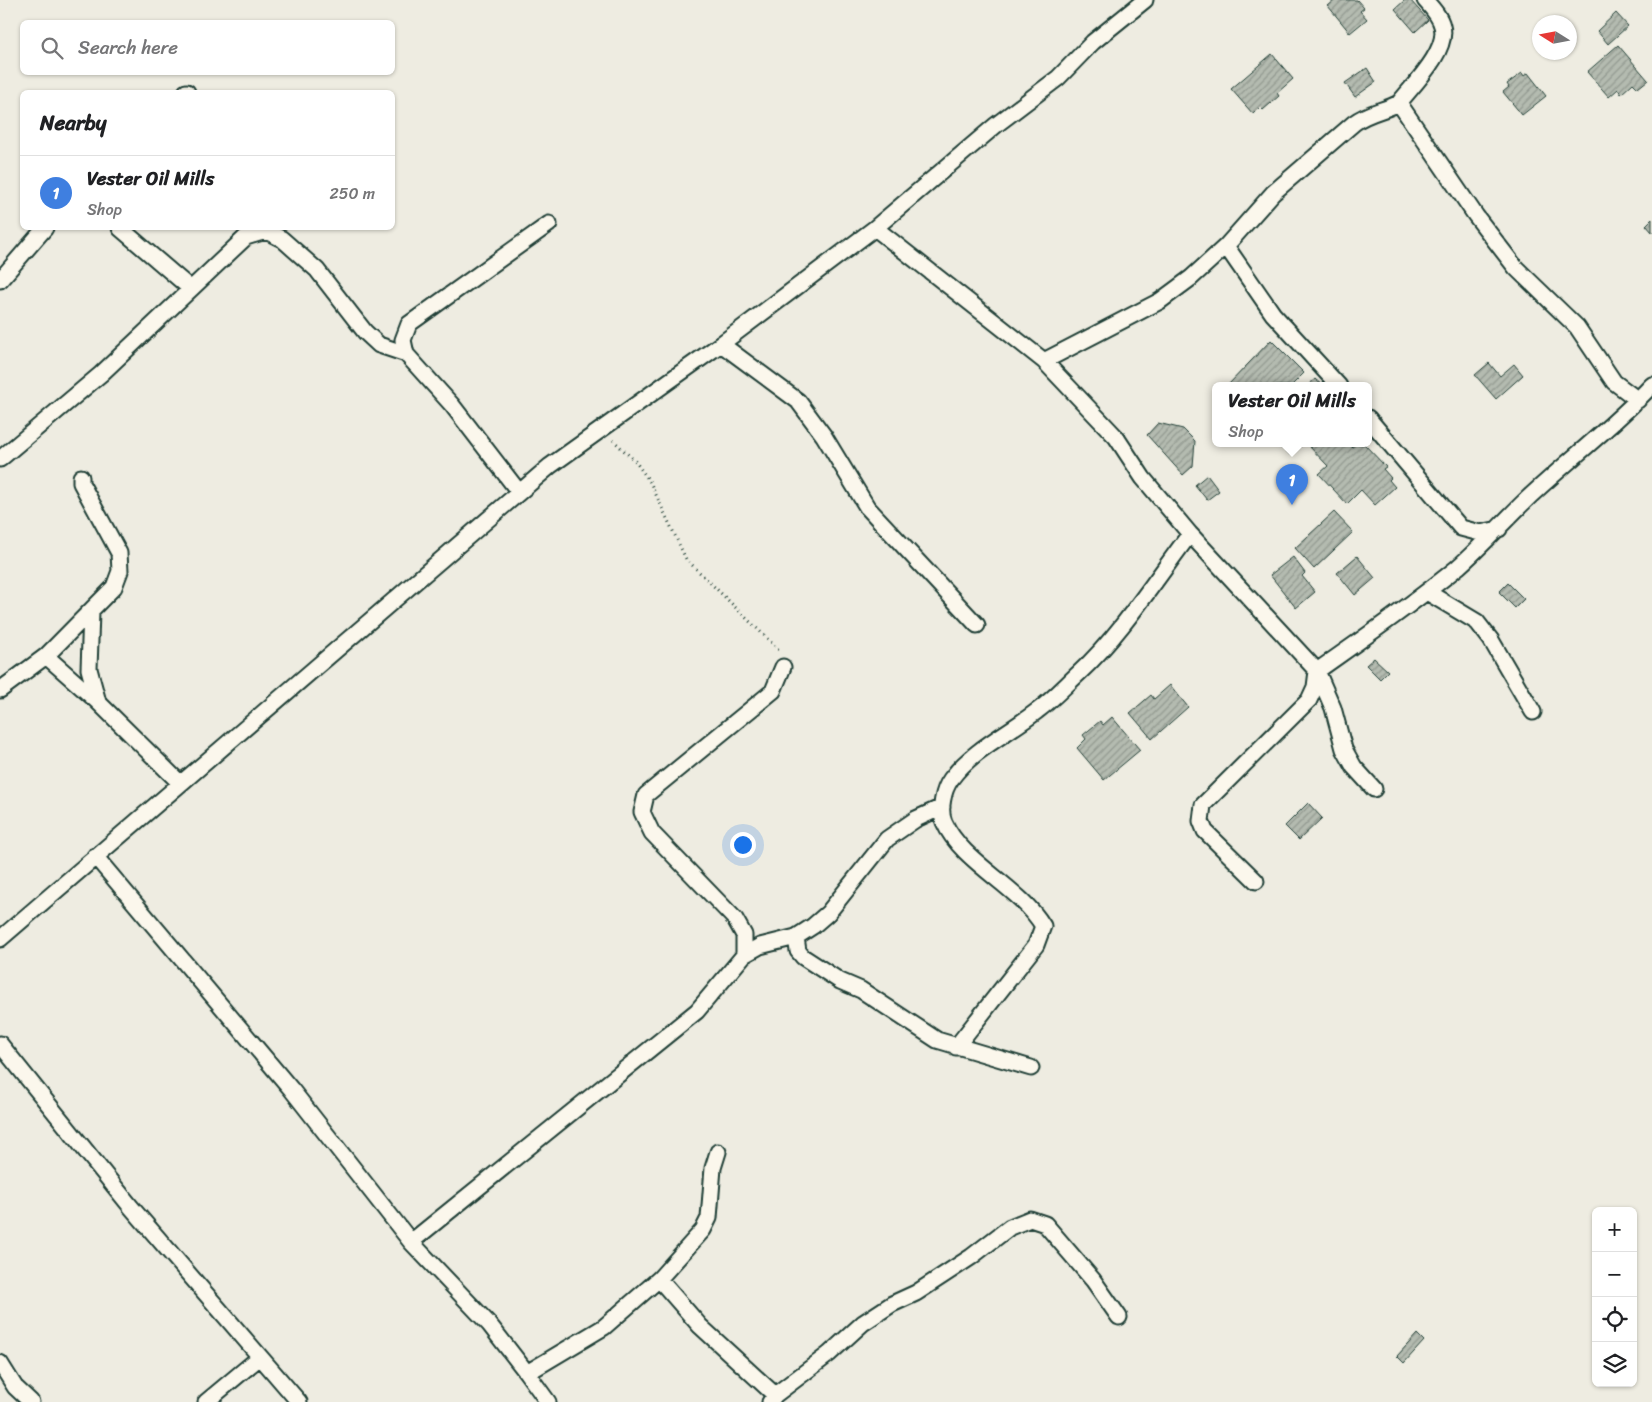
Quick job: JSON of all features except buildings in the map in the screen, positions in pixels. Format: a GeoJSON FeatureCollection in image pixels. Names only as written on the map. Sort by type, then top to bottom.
{"type":"FeatureCollection","features":[{"type":"Feature","properties":{"kind":"street"},"geometry":{"type":"LineString","coordinates":[[0,939],[550,466],[722,344],[874,228],[996,125],[1058,78],[1093,42],[1143,0]]}},
{"type":"Feature","properties":{"kind":"street"},"geometry":{"type":"LineString","coordinates":[[1044,361],[1160,301],[1191,278],[1226,246],[1272,193],[1346,129],[1365,115],[1391,107],[1399,102],[1437,54],[1443,40],[1442,26],[1433,9],[1425,0]]}},
{"type":"Feature","properties":{"kind":"street"},"geometry":{"type":"LineString","coordinates":[[1399,102],[1476,216],[1516,268],[1577,327],[1614,382],[1638,400]]}},
{"type":"Feature","properties":{"kind":"street"},"geometry":{"type":"LineString","coordinates":[[406,354],[403,340],[409,324],[549,224]]}},
{"type":"Feature","properties":{"kind":"street"},"geometry":{"type":"LineString","coordinates":[[874,228],[1044,361],[1116,437],[1143,478],[1190,534],[1317,671],[1333,708],[1344,748],[1354,768],[1374,789]]}},
{"type":"Feature","properties":{"kind":"street"},"geometry":{"type":"LineString","coordinates":[[0,280],[43,230]]}},
{"type":"Feature","properties":{"kind":"street"},"geometry":{"type":"LineString","coordinates":[[122,230],[191,289]]}},
{"type":"Feature","properties":{"kind":"street"},"geometry":{"type":"LineString","coordinates":[[0,459],[101,374],[246,237],[265,230]]}},
{"type":"Feature","properties":{"kind":"street"},"geometry":{"type":"LineString","coordinates":[[269,230],[317,270],[365,332],[379,345],[406,354],[452,405],[519,492]]}},
{"type":"Feature","properties":{"kind":"street"},"geometry":{"type":"LineString","coordinates":[[1226,246],[1273,314],[1335,382]]}},
{"type":"Feature","properties":{"kind":"street"},"geometry":{"type":"LineString","coordinates":[[722,344],[798,401],[824,436],[868,507],[977,625]]}},
{"type":"Feature","properties":{"kind":"street"},"geometry":{"type":"LineString","coordinates":[[1317,671],[1426,592],[1499,529],[1526,500],[1638,400],[1652,385]]}},
{"type":"Feature","properties":{"kind":"street"},"geometry":{"type":"LineString","coordinates":[[1372,423],[1461,528],[1480,533],[1499,529]]}},
{"type":"Feature","properties":{"kind":"street"},"geometry":{"type":"LineString","coordinates":[[0,690],[46,656],[114,587],[121,563],[119,553],[81,483],[81,477]]}},
{"type":"Feature","properties":{"kind":"street"},"geometry":{"type":"LineString","coordinates":[[956,1047],[1036,945],[1043,926],[1036,914],[1010,888],[966,851],[944,823],[942,807],[946,788],[966,762],[1038,710],[1082,671],[1123,623],[1190,534]]}},
{"type":"Feature","properties":{"kind":"street"},"geometry":{"type":"LineString","coordinates":[[1426,592],[1477,622],[1491,640],[1533,712]]}},
{"type":"Feature","properties":{"kind":"street"},"geometry":{"type":"LineString","coordinates":[[91,612],[89,669],[98,702]]}},
{"type":"Feature","properties":{"kind":"street"},"geometry":{"type":"LineString","coordinates":[[46,656],[98,702],[180,783]]}},
{"type":"Feature","properties":{"kind":"street"},"geometry":{"type":"LineString","coordinates":[[744,955],[744,935],[735,919],[652,833],[642,812],[646,795],[773,691],[783,667]]}},
{"type":"Feature","properties":{"kind":"street"},"geometry":{"type":"LineString","coordinates":[[1256,880],[1205,831],[1201,821],[1203,805],[1309,700],[1316,687],[1317,671]]}},
{"type":"Feature","properties":{"kind":"street"},"geometry":{"type":"LineString","coordinates":[[411,1242],[697,1011],[744,955],[760,946],[796,937],[828,913],[888,839],[916,819],[942,807]]}},
{"type":"Feature","properties":{"kind":"street"},"geometry":{"type":"LineString","coordinates":[[95,856],[290,1089],[411,1242],[489,1324],[548,1402]]}},
{"type":"Feature","properties":{"kind":"street"},"geometry":{"type":"LineString","coordinates":[[796,937],[798,950],[803,957],[868,995],[937,1040],[1031,1068]]}},
{"type":"Feature","properties":{"kind":"street"},"geometry":{"type":"LineString","coordinates":[[0,1044],[131,1207],[299,1402]]}},
{"type":"Feature","properties":{"kind":"street"},"geometry":{"type":"LineString","coordinates":[[527,1373],[604,1327],[659,1279],[703,1230],[709,1218],[712,1168],[718,1152]]}},
{"type":"Feature","properties":{"kind":"street"},"geometry":{"type":"LineString","coordinates":[[659,1279],[700,1326],[772,1399],[829,1354],[863,1323],[892,1304],[916,1293],[971,1257],[1010,1227],[1030,1219],[1045,1224],[1093,1280],[1119,1317]]}},
{"type":"Feature","properties":{"kind":"street"},"geometry":{"type":"LineString","coordinates":[[206,1402],[260,1357]]}},
{"type":"Feature","properties":{"kind":"street"},"geometry":{"type":"LineString","coordinates":[[0,1363],[15,1387],[31,1402]]}},
{"type":"Feature","properties":{"kind":"path"},"geometry":{"type":"LineString","coordinates":[[602,428],[635,461],[650,482],[686,559],[781,652],[783,667]]}},
{"type":"Feature","properties":{"kind":"place","name":"Vester Oil Mills"},"geometry":{"type":"Point","coordinates":[1292,505]}}]}
